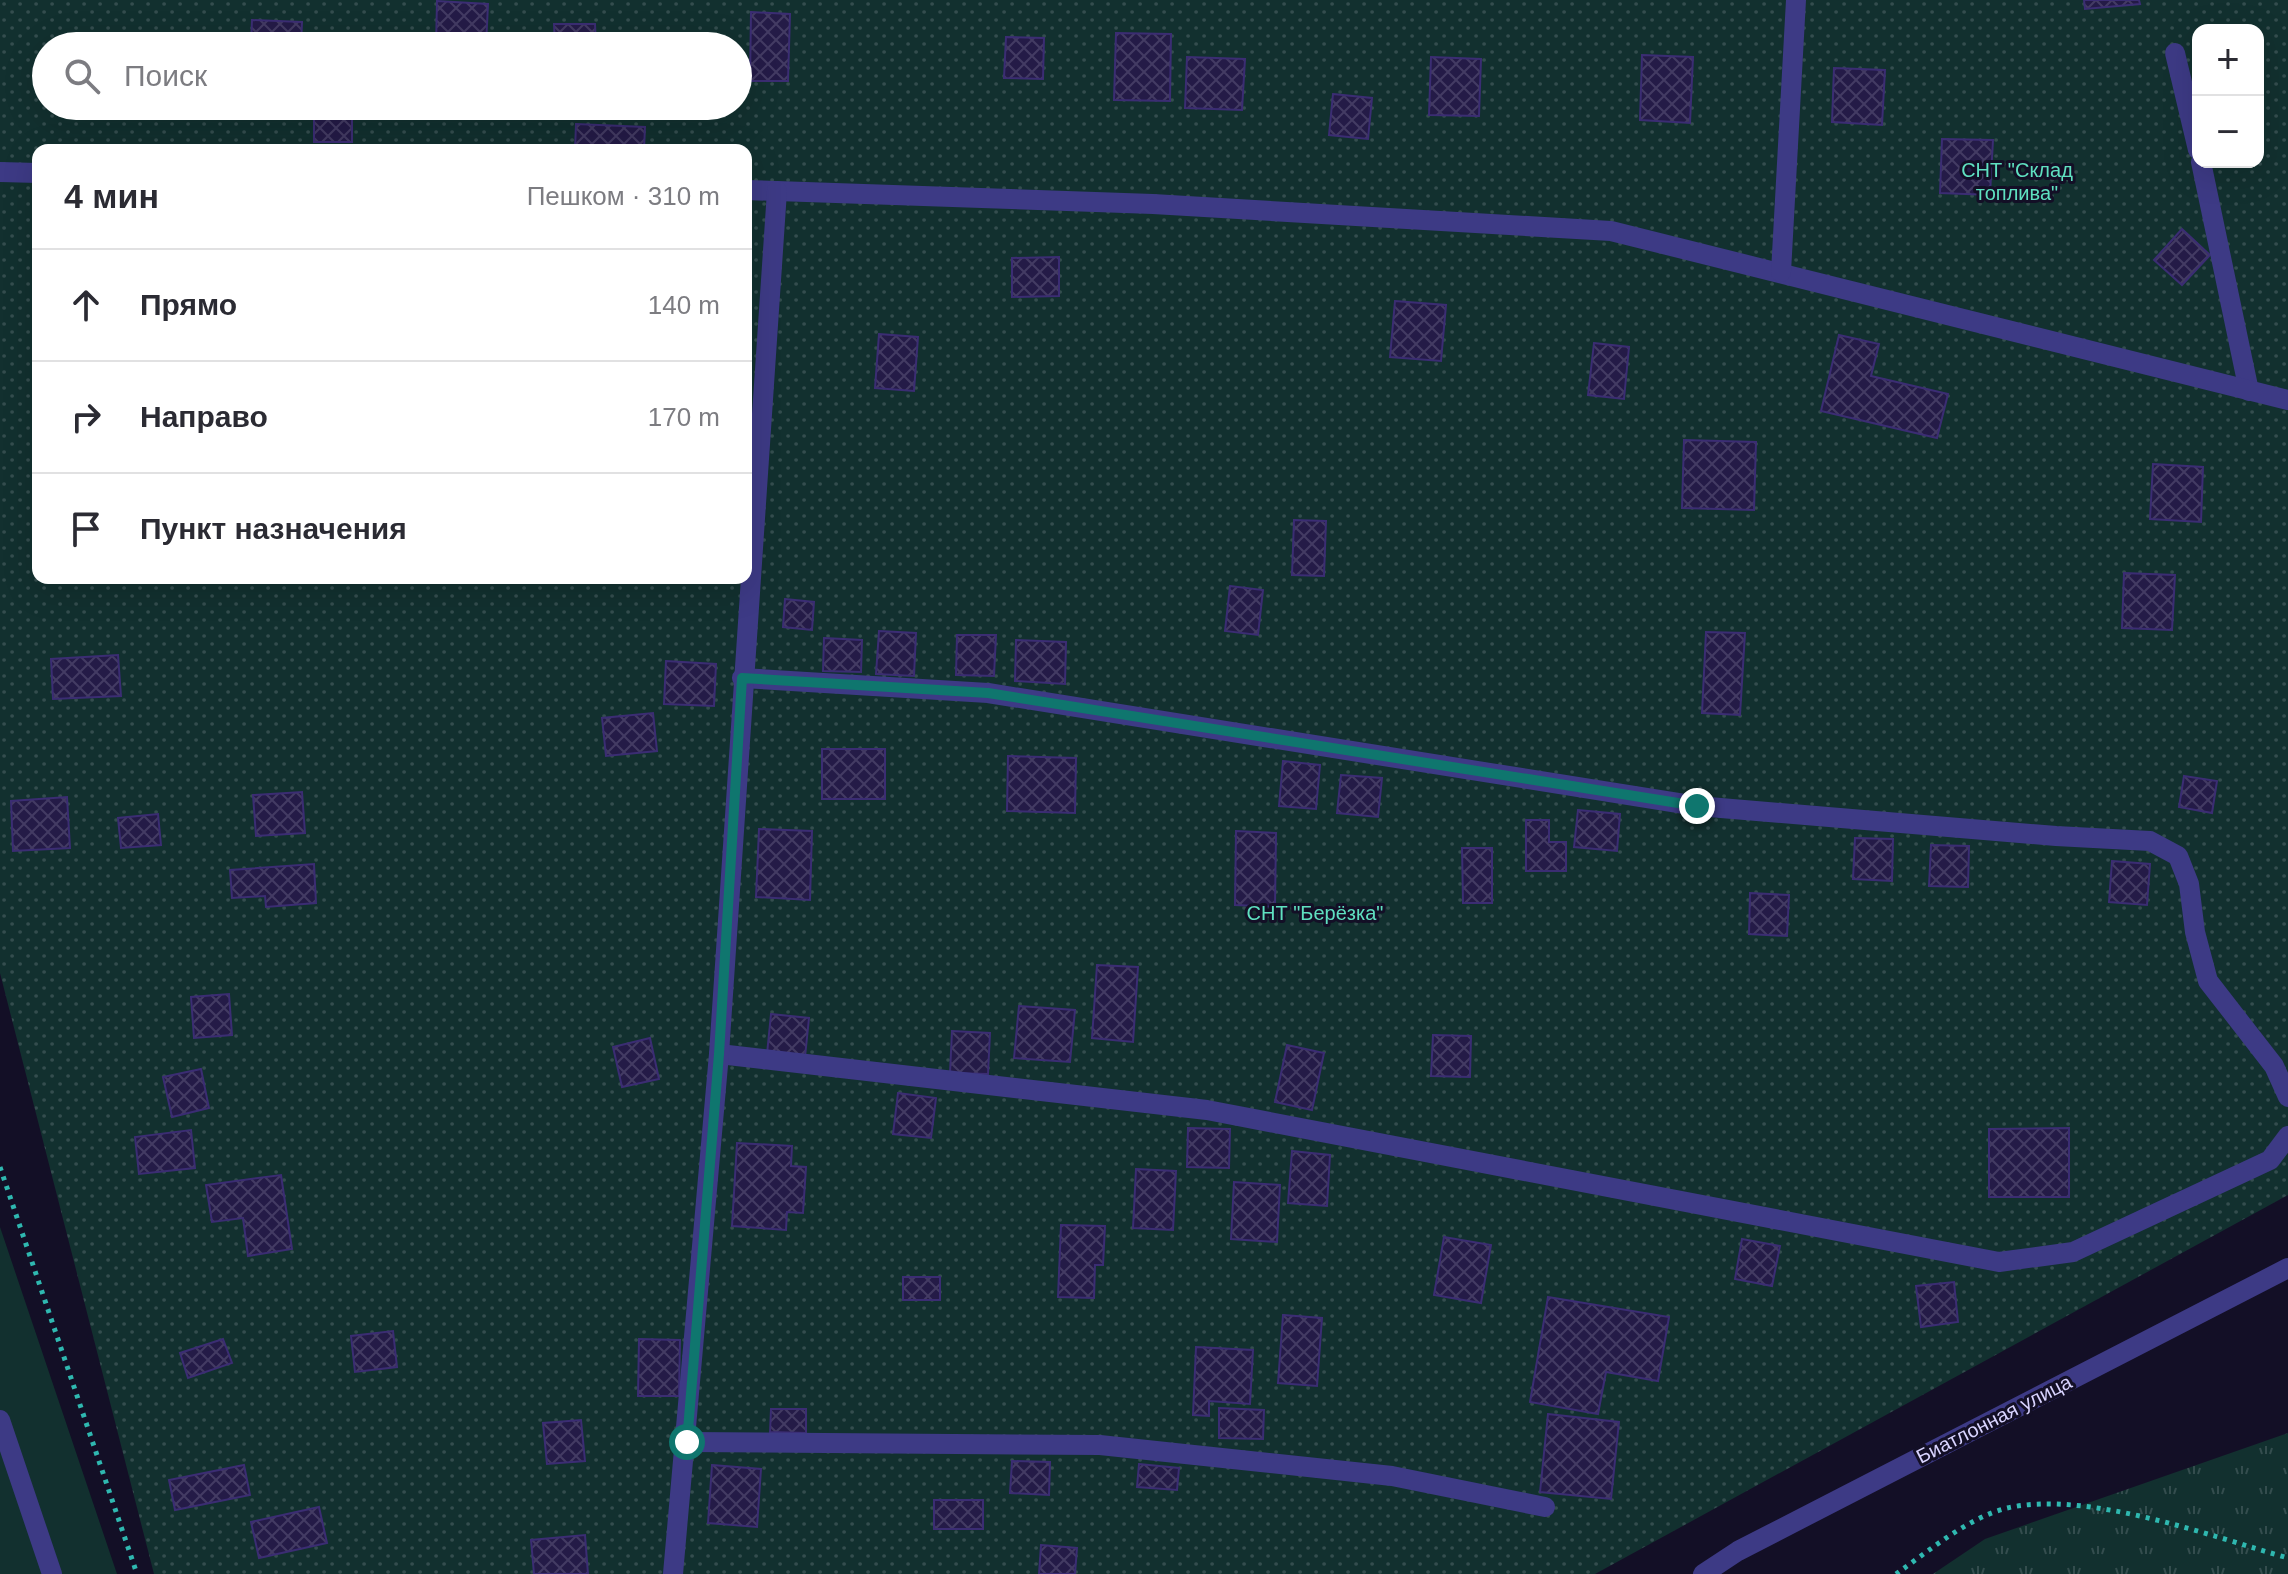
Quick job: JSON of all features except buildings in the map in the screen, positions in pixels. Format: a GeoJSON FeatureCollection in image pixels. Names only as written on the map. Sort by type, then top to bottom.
{"type":"FeatureCollection","features":[{"type":"Feature","properties":{"kind":"street"},"geometry":{"type":"LineString","coordinates":[[1781,272],[1796,0]]}},
{"type":"Feature","properties":{"kind":"street"},"geometry":{"type":"LineString","coordinates":[[2175,53],[2192,125]]}},
{"type":"Feature","properties":{"kind":"street"},"geometry":{"type":"LineString","coordinates":[[2202,168],[2249,391]]}},
{"type":"Feature","properties":{"kind":"street"},"geometry":{"type":"LineString","coordinates":[[0,172],[32,173]]}},
{"type":"Feature","properties":{"kind":"street"},"geometry":{"type":"LineString","coordinates":[[752,190],[1153,204],[1611,231],[2288,400]]}},
{"type":"Feature","properties":{"kind":"street"},"geometry":{"type":"LineString","coordinates":[[752,539],[777,191]]}},
{"type":"Feature","properties":{"kind":"street"},"geometry":{"type":"LineString","coordinates":[[673,1574],[719,1054],[749,584]]}},
{"type":"Feature","properties":{"kind":"street"},"geometry":{"type":"LineString","coordinates":[[742,678],[988,693],[1697,806],[2150,841],[2178,856],[2189,884],[2195,932],[2208,981],[2274,1066],[2288,1097]]}},
{"type":"Feature","properties":{"kind":"street"},"geometry":{"type":"LineString","coordinates":[[719,1054],[1207,1110],[1999,1262],[2073,1252],[2270,1160],[2288,1136]]}},
{"type":"Feature","properties":{"kind":"street","name":"Биатлонная улица"},"geometry":{"type":"LineString","coordinates":[[1703,1574],[1738,1551],[2288,1268]]}},
{"type":"Feature","properties":{"kind":"street"},"geometry":{"type":"LineString","coordinates":[[0,1420],[52,1574]]}},
{"type":"Feature","properties":{"kind":"street"},"geometry":{"type":"LineString","coordinates":[[687,1442],[1100,1445],[1392,1476],[1545,1507]]}},
{"type":"Feature","properties":{"kind":"path"},"geometry":{"type":"LineString","coordinates":[[0,1167],[137,1574]]}},
{"type":"Feature","properties":{"kind":"path"},"geometry":{"type":"LineString","coordinates":[[1896,1574],[1963,1528],[2006,1509],[2048,1505],[2126,1512],[2288,1558]]}},
{"type":"Feature","properties":{"kind":"green space","name":"СНТ \"Берёзка\""},"geometry":{"type":"Polygon","coordinates":[[[0,0],[2288,0],[2288,1195],[1595,1574],[154,1574],[0,973],[0,0]]]}},
{"type":"Feature","properties":{"kind":"green space"},"geometry":{"type":"Polygon","coordinates":[[[0,1227],[117,1574],[0,1574],[0,1227]]]}},
{"type":"Feature","properties":{"kind":"green space"},"geometry":{"type":"Polygon","coordinates":[[[2288,1433],[2288,1574],[1933,1574],[1985,1539],[2288,1433]]]}},
{"type":"Feature","properties":{"kind":"route"},"geometry":{"type":"LineString","coordinates":[[687,1442],[719,1054],[742,678],[988,693],[1697,806]]}},
{"type":"Feature","properties":{"kind":"park label","name":"СНТ \"Склад топлива\""},"geometry":{"type":"Point","coordinates":[2017,182]}}]}
